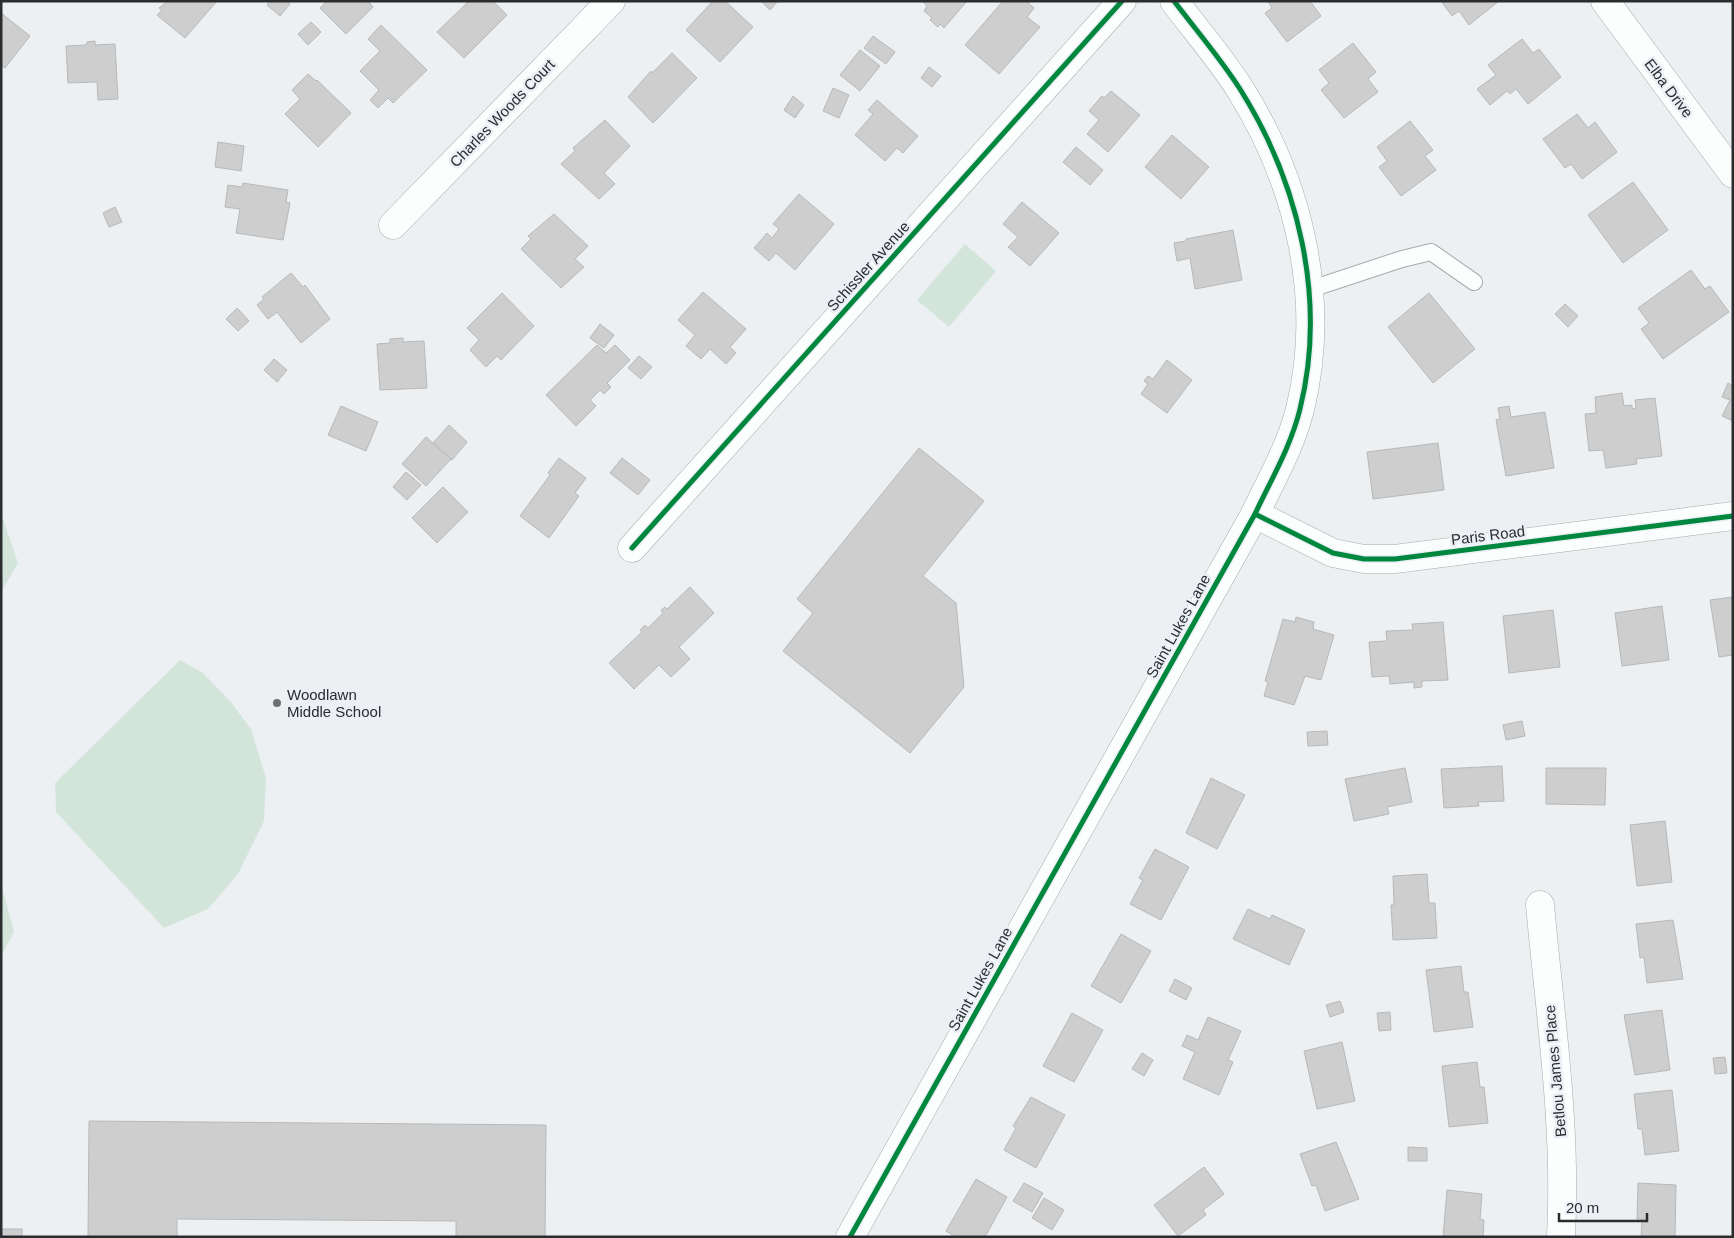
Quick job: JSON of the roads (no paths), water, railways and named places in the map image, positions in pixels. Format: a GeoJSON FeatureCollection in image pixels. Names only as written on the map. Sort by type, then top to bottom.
{"type":"FeatureCollection","features":[{"type":"Feature","properties":{"kind":"street","name":"Charles Woods Court"},"geometry":{"type":"LineString","coordinates":[[393,225],[611,1]]}},
{"type":"Feature","properties":{"kind":"street","name":"Schissler Avenue"},"geometry":{"type":"LineString","coordinates":[[632,548],[1122,1]]}},
{"type":"Feature","properties":{"kind":"street","name":"Saint Lukes Lane"},"geometry":{"type":"LineString","coordinates":[[850,1237],[1255,514],[1281,460],[1300,410],[1309,350],[1308,290],[1297,214],[1274,150],[1240,89],[1174,1]]}},
{"type":"Feature","properties":{"kind":"street","name":"Elba Drive"},"geometry":{"type":"LineString","coordinates":[[1605,1],[1733,174]]}},
{"type":"Feature","properties":{"kind":"street","name":"Paris Road"},"geometry":{"type":"LineString","coordinates":[[1255,514],[1333,553],[1364,560],[1395,559],[1733,516]]}},
{"type":"Feature","properties":{"kind":"street","name":"Betlou James Place"},"geometry":{"type":"LineString","coordinates":[[1540,906],[1562,1137],[1563,1201],[1561,1237]]}},
{"type":"Feature","properties":{"kind":"lane"},"geometry":{"type":"LineString","coordinates":[[1308,290],[1402,259],[1431,252],[1474,282]]}},
{"type":"Feature","properties":{"kind":"place","name":"Woodlawn Middle School"},"geometry":{"type":"Point","coordinates":[277,703]}}]}
